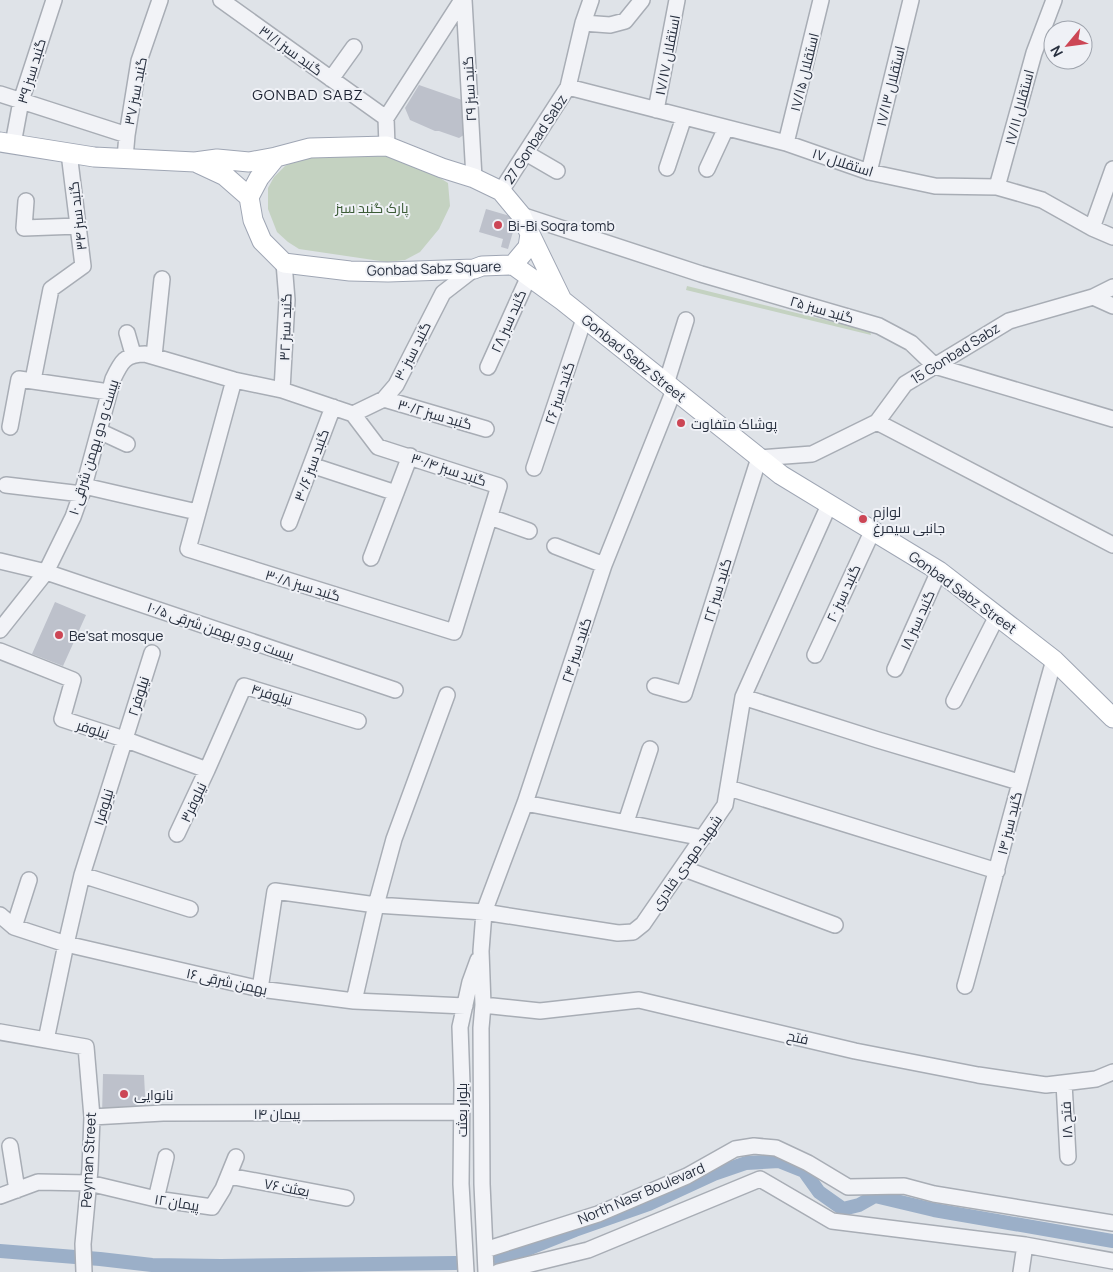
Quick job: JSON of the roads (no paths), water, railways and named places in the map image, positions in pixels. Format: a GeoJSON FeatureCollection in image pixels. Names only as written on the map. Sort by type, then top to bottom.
{"type":"FeatureCollection","features":[{"type":"Feature","properties":{"kind":"main road"},"geometry":{"type":"LineString","coordinates":[[6,143],[69,153],[195,162],[217,159],[249,162],[310,148],[387,146],[442,168],[474,178],[501,192],[521,215],[530,234]]}},
{"type":"Feature","properties":{"kind":"main road"},"geometry":{"type":"LineString","coordinates":[[276,157],[259,178],[249,197],[253,220],[262,241],[284,263]]}},
{"type":"Feature","properties":{"kind":"main road"},"geometry":{"type":"LineString","coordinates":[[195,162],[225,176],[249,197]]}},
{"type":"Feature","properties":{"kind":"main road","name":"Gonbad Sabz Square"},"geometry":{"type":"LineString","coordinates":[[284,263],[350,271],[378,272],[474,269],[482,266],[513,265],[528,247],[530,234]]}},
{"type":"Feature","properties":{"kind":"main road","name":"Gonbad Sabz Street"},"geometry":{"type":"LineString","coordinates":[[530,234],[563,301]]}},
{"type":"Feature","properties":{"kind":"main road","name":"Gonbad Sabz Street"},"geometry":{"type":"LineString","coordinates":[[513,265],[563,301],[781,475],[939,571],[1054,660],[1113,718]]}},
{"type":"Feature","properties":{"kind":"street","name":"گنبد سبز ۳۹"},"geometry":{"type":"LineString","coordinates":[[6,143],[54,0]]}},
{"type":"Feature","properties":{"kind":"street","name":"گنبد سبز ۳۷"},"geometry":{"type":"LineString","coordinates":[[125,158],[139,61],[160,0]]}},
{"type":"Feature","properties":{"kind":"street","name":"گنبد سبز ۳۱/۱"},"geometry":{"type":"LineString","coordinates":[[221,0],[240,6],[331,79],[386,118]]}},
{"type":"Feature","properties":{"kind":"street"},"geometry":{"type":"LineString","coordinates":[[387,146],[386,118],[463,0]]}},
{"type":"Feature","properties":{"kind":"street","name":"گنبد سبز ۲۹"},"geometry":{"type":"LineString","coordinates":[[463,0],[474,178]]}},
{"type":"Feature","properties":{"kind":"street","name":"27 Gonbad Sabz"},"geometry":{"type":"LineString","coordinates":[[501,192],[568,88],[590,0]]}},
{"type":"Feature","properties":{"kind":"street"},"geometry":{"type":"LineString","coordinates":[[583,23],[610,25],[624,22],[642,0]]}},
{"type":"Feature","properties":{"kind":"street","name":"استقلال ۱۷/۱۷"},"geometry":{"type":"LineString","coordinates":[[656,110],[677,0]]}},
{"type":"Feature","properties":{"kind":"street","name":"استقلال ۱۷/۱۵"},"geometry":{"type":"LineString","coordinates":[[786,144],[821,0]]}},
{"type":"Feature","properties":{"kind":"street","name":"استقلال ۱۷/۱۳"},"geometry":{"type":"LineString","coordinates":[[869,172],[911,0]]}},
{"type":"Feature","properties":{"kind":"street","name":"استقلال ۱۷/۱۱"},"geometry":{"type":"LineString","coordinates":[[997,187],[1034,53],[1054,0]]}},
{"type":"Feature","properties":{"kind":"street"},"geometry":{"type":"LineString","coordinates":[[331,79],[354,47]]}},
{"type":"Feature","properties":{"kind":"street","name":"استقلال ۱۷"},"geometry":{"type":"LineString","coordinates":[[568,88],[786,144],[869,172],[935,186],[997,187],[1042,200],[1092,228],[1113,237]]}},
{"type":"Feature","properties":{"kind":"street"},"geometry":{"type":"LineString","coordinates":[[0,94],[127,135]]}},
{"type":"Feature","properties":{"kind":"street"},"geometry":{"type":"LineString","coordinates":[[667,168],[684,117]]}},
{"type":"Feature","properties":{"kind":"street"},"geometry":{"type":"LineString","coordinates":[[707,169],[726,128]]}},
{"type":"Feature","properties":{"kind":"street","name":"گنبد سبز ۳۴"},"geometry":{"type":"LineString","coordinates":[[34,380],[51,289],[83,266],[69,153]]}},
{"type":"Feature","properties":{"kind":"street"},"geometry":{"type":"LineString","coordinates":[[526,153],[558,171]]}},
{"type":"Feature","properties":{"kind":"street"},"geometry":{"type":"LineString","coordinates":[[1092,228],[1113,169]]}},
{"type":"Feature","properties":{"kind":"street"},"geometry":{"type":"LineString","coordinates":[[26,200],[24,228],[78,226]]}},
{"type":"Feature","properties":{"kind":"street","name":"گنبد سبز ۲۵"},"geometry":{"type":"LineString","coordinates":[[521,215],[701,274],[879,326],[911,343],[935,366],[1113,419]]}},
{"type":"Feature","properties":{"kind":"street","name":"گنبد سبز ۳۲"},"geometry":{"type":"LineString","coordinates":[[282,390],[287,300],[284,263]]}},
{"type":"Feature","properties":{"kind":"street","name":"گنبد سبز ۳۰"},"geometry":{"type":"LineString","coordinates":[[353,414],[384,399],[396,385],[443,293],[474,269]]}},
{"type":"Feature","properties":{"kind":"street","name":"گنبد سبز ۲۸"},"geometry":{"type":"LineString","coordinates":[[488,367],[529,276]]}},
{"type":"Feature","properties":{"kind":"street"},"geometry":{"type":"LineString","coordinates":[[154,356],[162,279]]}},
{"type":"Feature","properties":{"kind":"street","name":"15 Gonbad Sabz"},"geometry":{"type":"LineString","coordinates":[[759,458],[812,454],[877,422],[905,384],[1009,321],[1094,297],[1113,287]]}},
{"type":"Feature","properties":{"kind":"street"},"geometry":{"type":"LineString","coordinates":[[1094,297],[1113,306]]}},
{"type":"Feature","properties":{"kind":"street","name":"گنبد سبز ۲۶"},"geometry":{"type":"LineString","coordinates":[[534,468],[584,319]]}},
{"type":"Feature","properties":{"kind":"street","name":"گنبد سبز ۲۴"},"geometry":{"type":"LineString","coordinates":[[484,912],[526,803],[604,565],[670,387],[686,320]]}},
{"type":"Feature","properties":{"kind":"street"},"geometry":{"type":"LineString","coordinates":[[127,332],[133,354],[154,356],[234,380],[282,390],[353,414]]}},
{"type":"Feature","properties":{"kind":"street","name":"بیست و دو بهمن شرقی ۱۰"},"geometry":{"type":"LineString","coordinates":[[1,627],[46,572],[73,517],[100,431],[113,378],[119,365],[133,354]]}},
{"type":"Feature","properties":{"kind":"street"},"geometry":{"type":"LineString","coordinates":[[10,427],[19,379],[109,392]]}},
{"type":"Feature","properties":{"kind":"street"},"geometry":{"type":"LineString","coordinates":[[6,485],[83,490],[197,512],[234,380]]}},
{"type":"Feature","properties":{"kind":"street","name":"گنبد سبز ۳۰/۲"},"geometry":{"type":"LineString","coordinates":[[384,399],[486,429]]}},
{"type":"Feature","properties":{"kind":"street","name":"گنبد سبز ۳۰/۶"},"geometry":{"type":"LineString","coordinates":[[289,523],[333,407]]}},
{"type":"Feature","properties":{"kind":"street","name":"گنبد سبز ۳۰/۴"},"geometry":{"type":"LineString","coordinates":[[353,414],[378,447],[499,486],[454,632]]}},
{"type":"Feature","properties":{"kind":"street"},"geometry":{"type":"LineString","coordinates":[[877,422],[1113,545]]}},
{"type":"Feature","properties":{"kind":"street"},"geometry":{"type":"LineString","coordinates":[[100,431],[127,444]]}},
{"type":"Feature","properties":{"kind":"street"},"geometry":{"type":"LineString","coordinates":[[371,558],[410,456]]}},
{"type":"Feature","properties":{"kind":"street","name":"گنبد سبز ۲۲"},"geometry":{"type":"LineString","coordinates":[[655,686],[684,694],[759,458]]}},
{"type":"Feature","properties":{"kind":"street"},"geometry":{"type":"LineString","coordinates":[[311,465],[396,493]]}},
{"type":"Feature","properties":{"kind":"street","name":"شهید مهدی قادری"},"geometry":{"type":"LineString","coordinates":[[484,912],[618,933],[633,932],[643,924],[726,805],[743,697],[829,505]]}},
{"type":"Feature","properties":{"kind":"street","name":"گنبد سبز ۳۰/۸"},"geometry":{"type":"LineString","coordinates":[[197,512],[188,549],[454,632]]}},
{"type":"Feature","properties":{"kind":"street"},"geometry":{"type":"LineString","coordinates":[[490,517],[529,531]]}},
{"type":"Feature","properties":{"kind":"street","name":"گنبد سبز ۲۰"},"geometry":{"type":"LineString","coordinates":[[815,655],[872,532]]}},
{"type":"Feature","properties":{"kind":"street"},"geometry":{"type":"LineString","coordinates":[[556,546],[604,565]]}},
{"type":"Feature","properties":{"kind":"street","name":"بیست و دو بهمن شرقی ۱۰/۵"},"geometry":{"type":"LineString","coordinates":[[0,561],[46,572],[395,690]]}},
{"type":"Feature","properties":{"kind":"street","name":"گنبد سبز ۱۸"},"geometry":{"type":"LineString","coordinates":[[894,669],[939,571]]}},
{"type":"Feature","properties":{"kind":"street"},"geometry":{"type":"LineString","coordinates":[[954,701],[997,616]]}},
{"type":"Feature","properties":{"kind":"street","name":"نیلوفر"},"geometry":{"type":"LineString","coordinates":[[0,651],[73,680],[62,719],[124,738],[208,770]]}},
{"type":"Feature","properties":{"kind":"street","name":"نیلوفر۲"},"geometry":{"type":"LineString","coordinates":[[124,738],[152,653]]}},
{"type":"Feature","properties":{"kind":"street","name":"گنبد سبز ۱۴"},"geometry":{"type":"LineString","coordinates":[[965,986],[997,871],[1019,782],[1054,660]]}},
{"type":"Feature","properties":{"kind":"street","name":"نیلوفر۴"},"geometry":{"type":"LineString","coordinates":[[208,770],[244,686],[358,721]]}},
{"type":"Feature","properties":{"kind":"street"},"geometry":{"type":"LineString","coordinates":[[354,1001],[376,905],[394,839],[447,695]]}},
{"type":"Feature","properties":{"kind":"street"},"geometry":{"type":"LineString","coordinates":[[743,697],[1019,782]]}},
{"type":"Feature","properties":{"kind":"street","name":"نیلوفر۱"},"geometry":{"type":"LineString","coordinates":[[46,1040],[82,875],[124,738]]}},
{"type":"Feature","properties":{"kind":"street"},"geometry":{"type":"LineString","coordinates":[[626,822],[650,749]]}},
{"type":"Feature","properties":{"kind":"street","name":"نیلوفر۳"},"geometry":{"type":"LineString","coordinates":[[177,834],[208,770]]}},
{"type":"Feature","properties":{"kind":"street"},"geometry":{"type":"LineString","coordinates":[[729,788],[997,871]]}},
{"type":"Feature","properties":{"kind":"street"},"geometry":{"type":"LineString","coordinates":[[526,803],[703,838]]}},
{"type":"Feature","properties":{"kind":"street"},"geometry":{"type":"LineString","coordinates":[[682,868],[835,925]]}},
{"type":"Feature","properties":{"kind":"street"},"geometry":{"type":"LineString","coordinates":[[82,875],[190,909]]}},
{"type":"Feature","properties":{"kind":"street"},"geometry":{"type":"LineString","coordinates":[[14,927],[29,880]]}},
{"type":"Feature","properties":{"kind":"street"},"geometry":{"type":"LineString","coordinates":[[260,989],[275,891],[376,905],[484,912]]}},
{"type":"Feature","properties":{"kind":"street","name":"بلوار بعثت"},"geometry":{"type":"LineString","coordinates":[[484,912],[481,1028],[482,1184],[486,1272]]}},
{"type":"Feature","properties":{"kind":"street","name":"بهمن شرقی ۱۶"},"geometry":{"type":"LineString","coordinates":[[0,915],[14,927],[66,944],[260,989],[354,1001],[464,1006]]}},
{"type":"Feature","properties":{"kind":"street","name":"بلوار بعثت"},"geometry":{"type":"LineString","coordinates":[[466,1272],[461,1184],[462,1084],[460,1028],[470,982],[482,951]]}},
{"type":"Feature","properties":{"kind":"street","name":"فتح"},"geometry":{"type":"LineString","coordinates":[[482,1006],[540,1011],[639,1000],[855,1051],[978,1075],[1046,1085],[1096,1079],[1113,1072]]}},
{"type":"Feature","properties":{"kind":"street"},"geometry":{"type":"LineString","coordinates":[[0,1032],[46,1040]]}},
{"type":"Feature","properties":{"kind":"street","name":"Peyman Street"},"geometry":{"type":"LineString","coordinates":[[46,1040],[86,1047],[92,1117],[89,1183],[83,1244],[84,1269]]}},
{"type":"Feature","properties":{"kind":"street","name":"فتح ۱۸"},"geometry":{"type":"LineString","coordinates":[[1064,1083],[1068,1157]]}},
{"type":"Feature","properties":{"kind":"street","name":"پیمان ۱۴"},"geometry":{"type":"LineString","coordinates":[[92,1117],[163,1113],[461,1112]]}},
{"type":"Feature","properties":{"kind":"street"},"geometry":{"type":"LineString","coordinates":[[10,1146],[17,1190]]}},
{"type":"Feature","properties":{"kind":"street","name":"North Nasr Boulevard"},"geometry":{"type":"LineString","coordinates":[[485,1250],[598,1214],[687,1176],[735,1149],[754,1146],[776,1148],[808,1163],[848,1187],[904,1186],[934,1194],[1113,1223]]}},
{"type":"Feature","properties":{"kind":"street"},"geometry":{"type":"LineString","coordinates":[[156,1199],[166,1157]]}},
{"type":"Feature","properties":{"kind":"street","name":"پیمان ۱۲"},"geometry":{"type":"LineString","coordinates":[[0,1196],[38,1182],[89,1183],[156,1199],[212,1207],[223,1189],[236,1157]]}},
{"type":"Feature","properties":{"kind":"street","name":"بعثت ۷۶"},"geometry":{"type":"LineString","coordinates":[[229,1176],[346,1198]]}},
{"type":"Feature","properties":{"kind":"street"},"geometry":{"type":"LineString","coordinates":[[498,1272],[588,1250],[760,1178],[832,1221],[1026,1245],[1113,1261]]}},
{"type":"Feature","properties":{"kind":"street"},"geometry":{"type":"LineString","coordinates":[[1022,1272],[1026,1245]]}},
{"type":"Feature","properties":{"kind":"waterway"},"geometry":{"type":"LineString","coordinates":[[486,1261],[510,1256],[575,1230],[649,1204],[714,1174],[746,1163],[779,1161],[804,1171],[819,1192],[843,1209],[859,1205],[875,1196],[934,1210],[1113,1241]]}},
{"type":"Feature","properties":{"kind":"waterway"},"geometry":{"type":"LineString","coordinates":[[0,1251],[152,1265],[456,1263]]}},
{"type":"Feature","properties":{"kind":"place","name":"Bi-Bi Soqra tomb"},"geometry":{"type":"Point","coordinates":[498,225]}},
{"type":"Feature","properties":{"kind":"place","name":"پوشاک متفاوت"},"geometry":{"type":"Point","coordinates":[681,423]}},
{"type":"Feature","properties":{"kind":"place","name":"لوازم جانبی سیمرغ"},"geometry":{"type":"Point","coordinates":[863,519]}},
{"type":"Feature","properties":{"kind":"place","name":"Be'sat mosque"},"geometry":{"type":"Point","coordinates":[59,635]}},
{"type":"Feature","properties":{"kind":"place","name":"نانوایی"},"geometry":{"type":"Point","coordinates":[124,1094]}},
{"type":"Feature","properties":{"kind":"district","name":"GONBAD SABZ"},"geometry":{"type":"Point","coordinates":[308,94]}},
{"type":"Feature","properties":{"kind":"park label","name":"پارک گنبد سبز"},"geometry":{"type":"Point","coordinates":[372,207]}}]}
